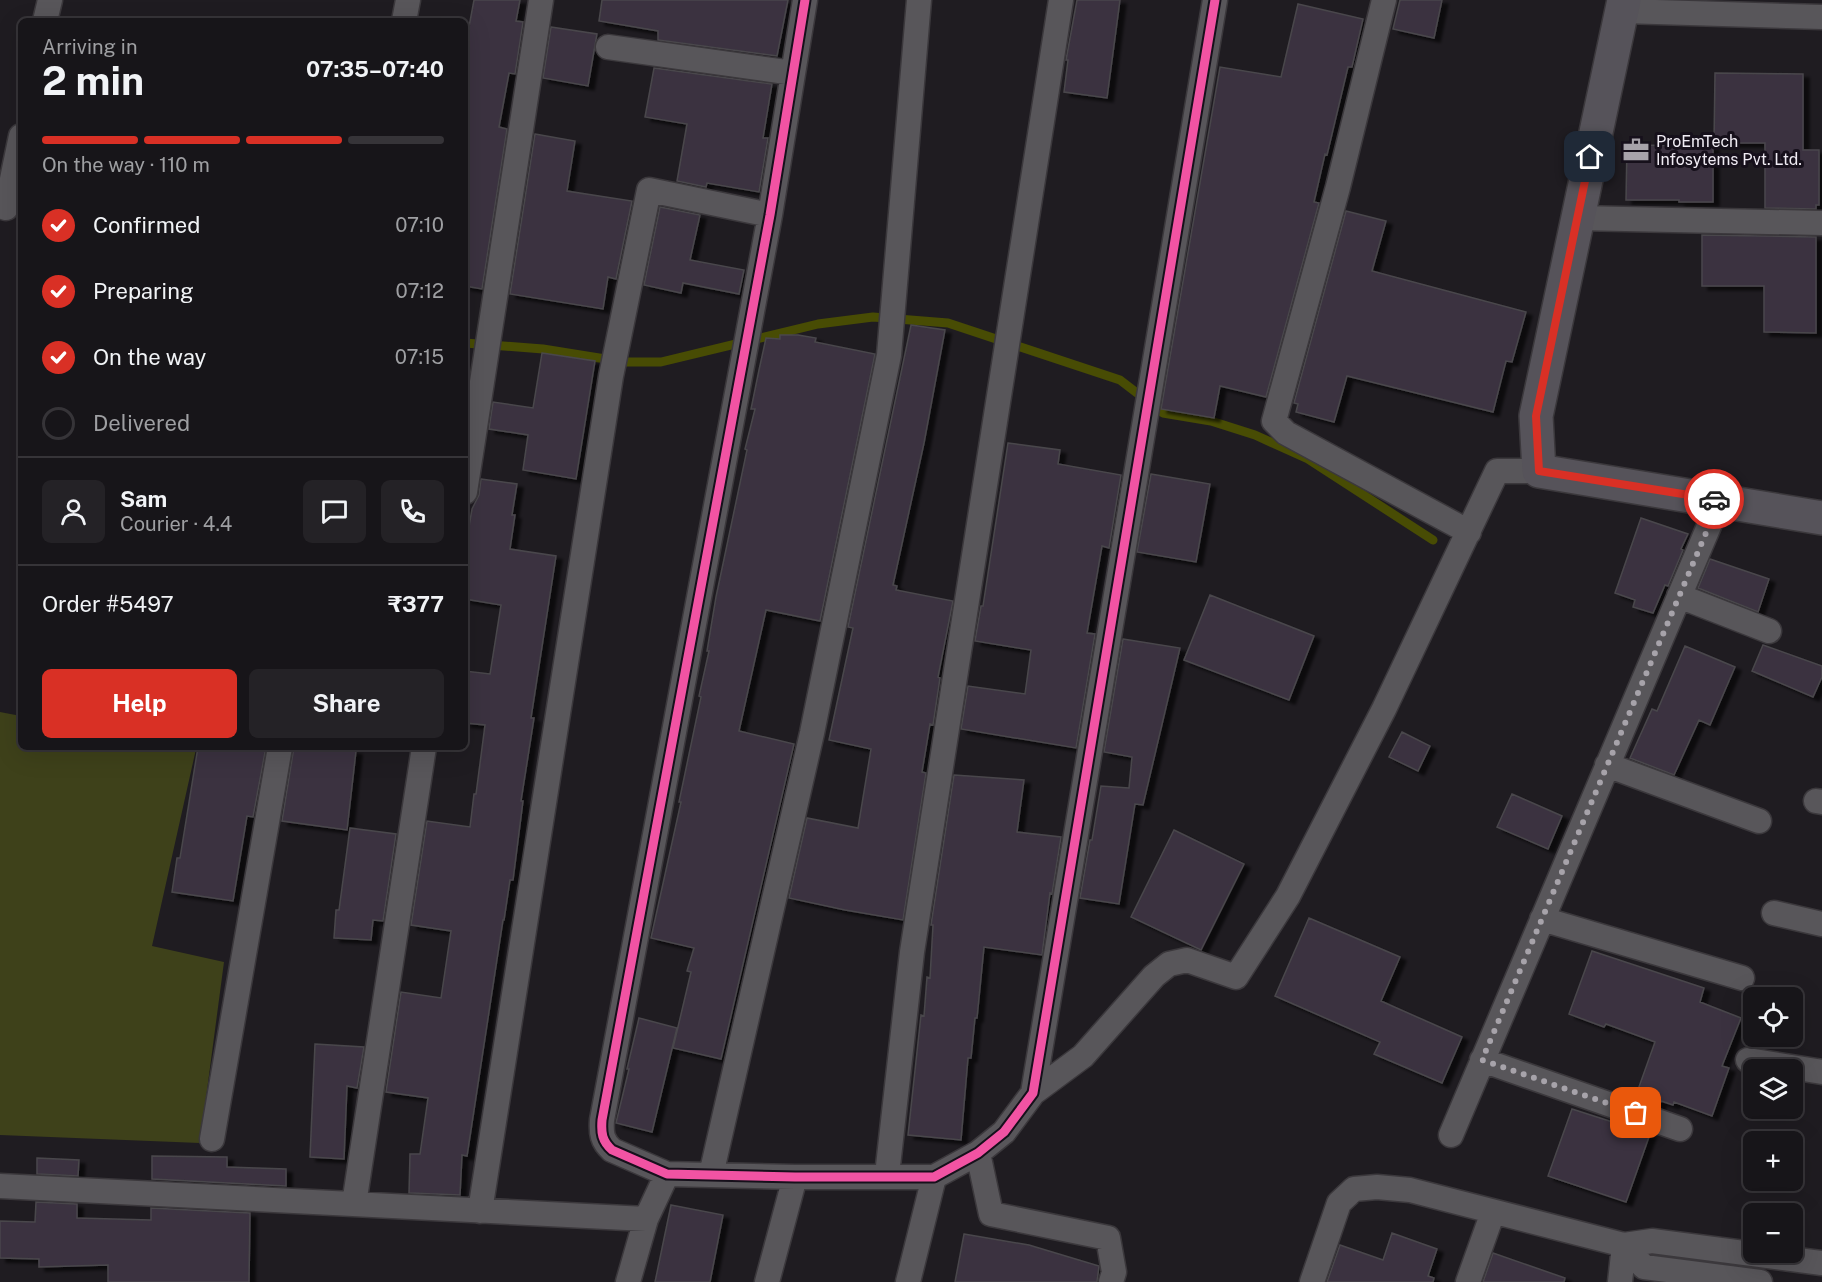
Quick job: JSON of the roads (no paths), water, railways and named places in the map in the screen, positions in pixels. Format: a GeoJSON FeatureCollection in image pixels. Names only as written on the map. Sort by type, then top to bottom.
{"type":"FeatureCollection","features":[{"type":"Feature","properties":{"kind":"street"},"geometry":{"type":"LineString","coordinates":[[46,18],[50,0]]}},
{"type":"Feature","properties":{"kind":"street"},"geometry":{"type":"LineString","coordinates":[[405,18],[408,0]]}},
{"type":"Feature","properties":{"kind":"street"},"geometry":{"type":"LineString","coordinates":[[468,473],[541,0]]}},
{"type":"Feature","properties":{"kind":"street"},"geometry":{"type":"LineString","coordinates":[[805,0],[770,215],[602,1120],[605,1144],[612,1150],[667,1174],[934,1177],[978,1153],[1004,1132],[1033,1093],[1083,1056],[1154,976],[1169,964],[1187,960],[1236,977],[1288,896],[1384,709],[1497,471],[1539,471],[1822,518]]}},
{"type":"Feature","properties":{"kind":"street"},"geometry":{"type":"LineString","coordinates":[[711,1175],[812,733],[889,355],[919,0]]}},
{"type":"Feature","properties":{"kind":"street"},"geometry":{"type":"LineString","coordinates":[[887,1175],[912,952],[1061,0]]}},
{"type":"Feature","properties":{"kind":"street"},"geometry":{"type":"LineString","coordinates":[[1033,1093],[1215,0]]}},
{"type":"Feature","properties":{"kind":"street"},"geometry":{"type":"LineString","coordinates":[[1384,0],[1338,187],[1274,421],[1286,433],[1469,532]]}},
{"type":"Feature","properties":{"kind":"street"},"geometry":{"type":"LineString","coordinates":[[1539,471],[1536,416],[1624,5],[1822,16]]}},
{"type":"Feature","properties":{"kind":"street"},"geometry":{"type":"LineString","coordinates":[[608,47],[793,73]]}},
{"type":"Feature","properties":{"kind":"street"},"geometry":{"type":"LineString","coordinates":[[0,207],[6,208],[18,150]]}},
{"type":"Feature","properties":{"kind":"street"},"geometry":{"type":"LineString","coordinates":[[480,1210],[611,376],[649,190],[770,215]]}},
{"type":"Feature","properties":{"kind":"street"},"geometry":{"type":"LineString","coordinates":[[1577,218],[1822,223]]}},
{"type":"Feature","properties":{"kind":"street"},"geometry":{"type":"LineString","coordinates":[[1451,1135],[1720,500]]}},
{"type":"Feature","properties":{"kind":"street"},"geometry":{"type":"LineString","coordinates":[[1679,596],[1769,631]]}},
{"type":"Feature","properties":{"kind":"street"},"geometry":{"type":"LineString","coordinates":[[212,1139],[279,750]]}},
{"type":"Feature","properties":{"kind":"street"},"geometry":{"type":"LineString","coordinates":[[354,1204],[424,750]]}},
{"type":"Feature","properties":{"kind":"street"},"geometry":{"type":"LineString","coordinates":[[1607,765],[1759,821]]}},
{"type":"Feature","properties":{"kind":"street"},"geometry":{"type":"LineString","coordinates":[[1774,913],[1822,924]]}},
{"type":"Feature","properties":{"kind":"street"},"geometry":{"type":"LineString","coordinates":[[1542,919],[1742,978]]}},
{"type":"Feature","properties":{"kind":"street"},"geometry":{"type":"LineString","coordinates":[[1482,1060],[1680,1129]]}},
{"type":"Feature","properties":{"kind":"street"},"geometry":{"type":"LineString","coordinates":[[1803,1069],[1822,1072]]}},
{"type":"Feature","properties":{"kind":"street"},"geometry":{"type":"LineString","coordinates":[[978,1153],[991,1214],[1108,1238],[1114,1272],[1111,1282]]}},
{"type":"Feature","properties":{"kind":"street"},"geometry":{"type":"LineString","coordinates":[[628,1282],[646,1219],[667,1174]]}},
{"type":"Feature","properties":{"kind":"street"},"geometry":{"type":"LineString","coordinates":[[767,1282],[795,1177]]}},
{"type":"Feature","properties":{"kind":"street"},"geometry":{"type":"LineString","coordinates":[[908,1282],[934,1177]]}},
{"type":"Feature","properties":{"kind":"street"},"geometry":{"type":"LineString","coordinates":[[0,1186],[646,1219]]}},
{"type":"Feature","properties":{"kind":"street"},"geometry":{"type":"LineString","coordinates":[[1312,1282],[1339,1203],[1354,1189],[1377,1187],[1410,1190],[1624,1245],[1652,1241],[1822,1263]]}},
{"type":"Feature","properties":{"kind":"street"},"geometry":{"type":"LineString","coordinates":[[1468,1282],[1493,1212]]}},
{"type":"Feature","properties":{"kind":"street"},"geometry":{"type":"LineString","coordinates":[[1620,1282],[1624,1245]]}},
{"type":"Feature","properties":{"kind":"street"},"geometry":{"type":"LineString","coordinates":[[1624,1245],[1644,1267],[1760,1282]]}},
{"type":"Feature","properties":{"kind":"waterway"},"geometry":{"type":"LineString","coordinates":[[468,343],[543,349],[624,362],[661,362],[818,324],[873,317],[948,323],[1120,380],[1163,413],[1211,421],[1255,435],[1308,459],[1433,540]]}},
{"type":"Feature","properties":{"kind":"place","name":"ProEmTech Infosytems Pvt. Ltd."},"geometry":{"type":"Point","coordinates":[1636,150]}}]}
